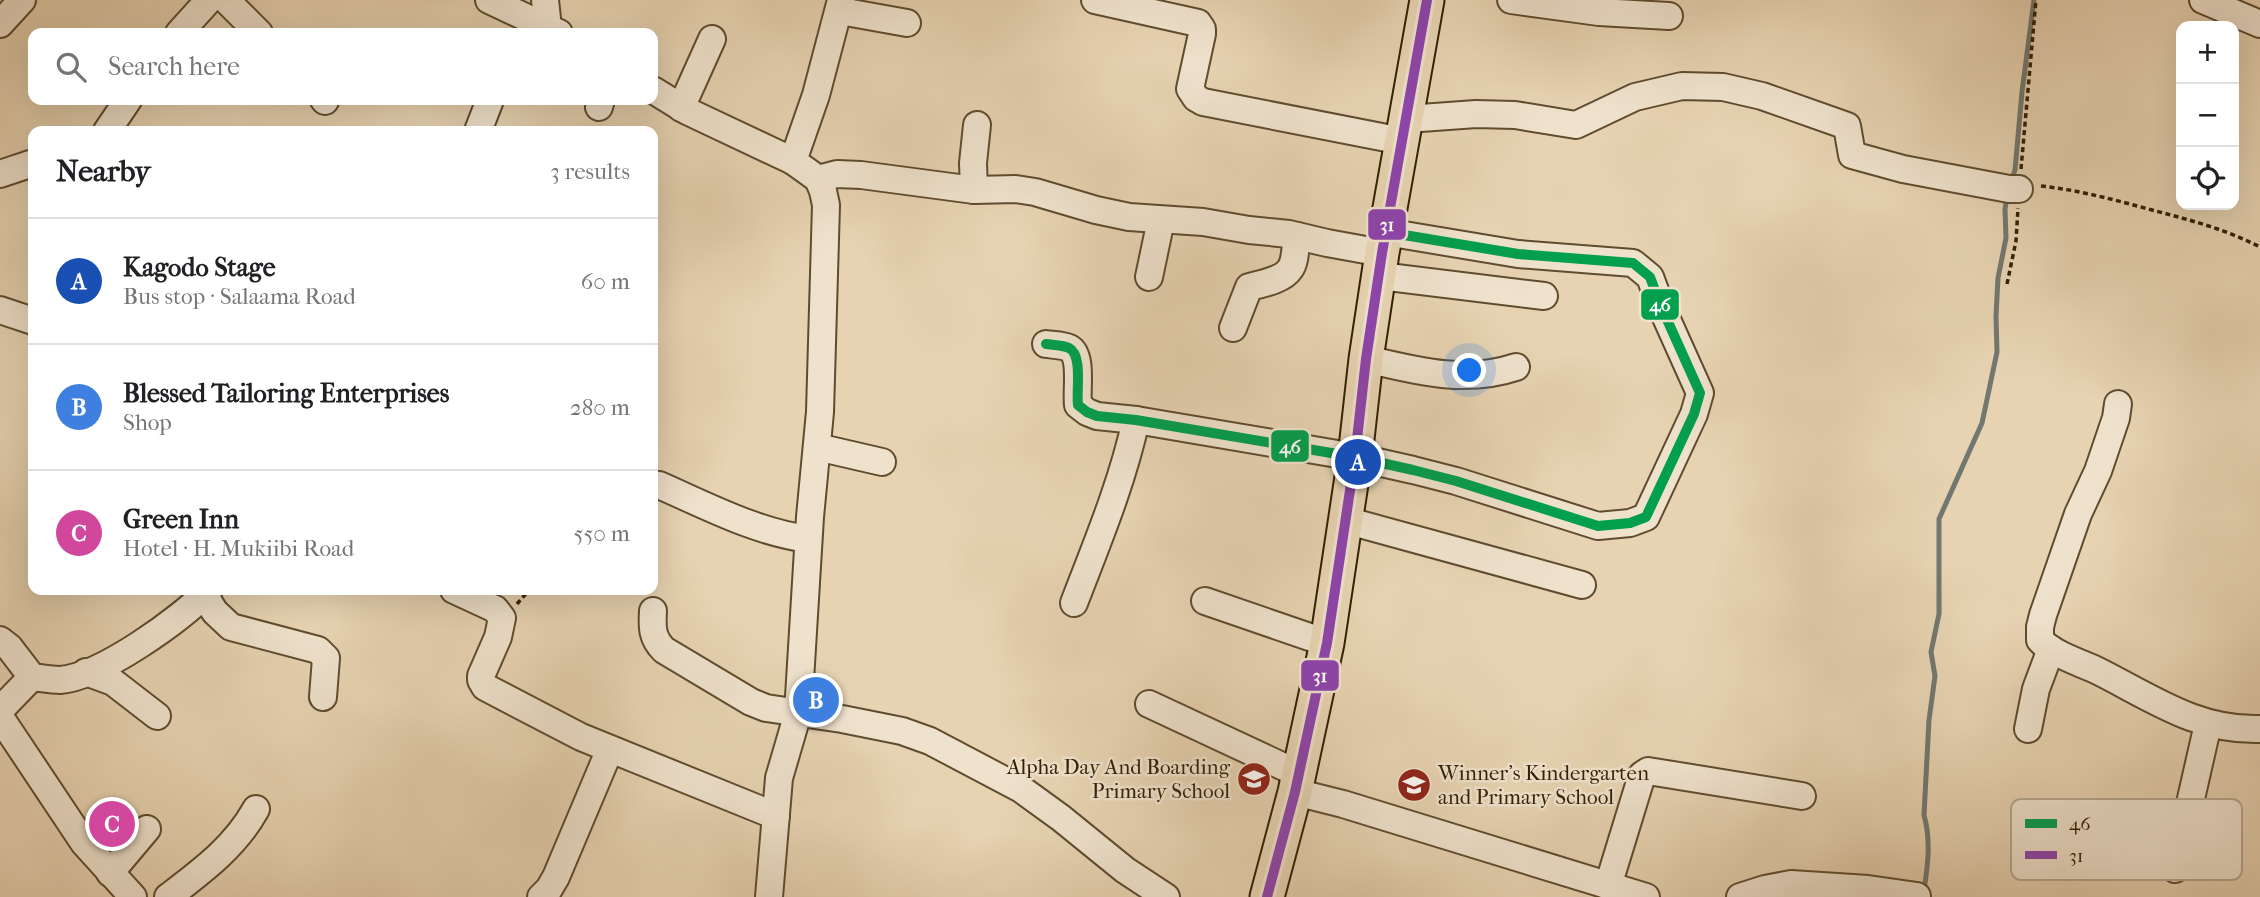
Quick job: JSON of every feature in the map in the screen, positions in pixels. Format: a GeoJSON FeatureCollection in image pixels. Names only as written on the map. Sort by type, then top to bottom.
{"type":"FeatureCollection","features":[{"type":"Feature","properties":{"kind":"main road"},"geometry":{"type":"LineString","coordinates":[[1267,897],[1297,783],[1327,643],[1382,253],[1427,0]]}},
{"type":"Feature","properties":{"kind":"street"},"geometry":{"type":"LineString","coordinates":[[0,24],[22,0]]}},
{"type":"Feature","properties":{"kind":"street"},"geometry":{"type":"LineString","coordinates":[[184,28],[209,0]]}},
{"type":"Feature","properties":{"kind":"street"},"geometry":{"type":"LineString","coordinates":[[226,0],[254,28]]}},
{"type":"Feature","properties":{"kind":"street"},"geometry":{"type":"LineString","coordinates":[[489,0],[540,22]]}},
{"type":"Feature","properties":{"kind":"street"},"geometry":{"type":"LineString","coordinates":[[1095,0],[1198,23],[1202,34],[1191,89],[1193,95],[1203,102],[1404,130],[1476,114],[1547,119],[1568,126],[1585,123],[1605,110],[1635,97],[1682,86],[1723,87],[1762,96],[1847,126],[1853,155],[1903,169],[2009,189],[2019,187]]}},
{"type":"Feature","properties":{"kind":"street"},"geometry":{"type":"LineString","coordinates":[[1511,0],[1600,12],[1669,16]]}},
{"type":"Feature","properties":{"kind":"street"},"geometry":{"type":"LineString","coordinates":[[2203,0],[2260,24]]}},
{"type":"Feature","properties":{"kind":"street"},"geometry":{"type":"LineString","coordinates":[[793,161],[816,95],[840,5],[907,23]]}},
{"type":"Feature","properties":{"kind":"street"},"geometry":{"type":"LineString","coordinates":[[681,108],[712,39]]}},
{"type":"Feature","properties":{"kind":"street"},"geometry":{"type":"LineString","coordinates":[[658,93],[681,108],[793,161],[818,179],[826,205],[820,412],[808,539],[798,713],[779,778],[769,897]]}},
{"type":"Feature","properties":{"kind":"street"},"geometry":{"type":"LineString","coordinates":[[110,126],[125,105]]}},
{"type":"Feature","properties":{"kind":"street"},"geometry":{"type":"LineString","coordinates":[[480,126],[489,105]]}},
{"type":"Feature","properties":{"kind":"street"},"geometry":{"type":"LineString","coordinates":[[974,190],[972,163],[977,125]]}},
{"type":"Feature","properties":{"kind":"street"},"geometry":{"type":"LineString","coordinates":[[0,174],[28,165]]}},
{"type":"Feature","properties":{"kind":"street"},"geometry":{"type":"LineString","coordinates":[[818,179],[837,174],[861,175],[974,190],[1016,189],[1035,192],[1129,217],[1203,222],[1297,236],[1382,253],[1544,296]]}},
{"type":"Feature","properties":{"kind":"street"},"geometry":{"type":"LineString","coordinates":[[1149,277],[1161,220]]}},
{"type":"Feature","properties":{"kind":"street"},"geometry":{"type":"LineString","coordinates":[[1233,328],[1249,287],[1279,278],[1289,272],[1297,236]]}},
{"type":"Feature","properties":{"kind":"street"},"geometry":{"type":"LineString","coordinates":[[1046,344],[1069,348],[1075,353],[1078,364],[1077,396],[1081,407],[1097,416],[1136,420],[1355,457],[1456,481],[1598,526],[1630,523],[1646,517],[1694,414],[1700,393],[1650,277],[1633,262],[1518,254],[1382,253]]}},
{"type":"Feature","properties":{"kind":"street"},"geometry":{"type":"LineString","coordinates":[[0,310],[28,319]]}},
{"type":"Feature","properties":{"kind":"street"},"geometry":{"type":"LineString","coordinates":[[1366,359],[1418,372],[1450,376],[1482,376],[1516,367]]}},
{"type":"Feature","properties":{"kind":"street"},"geometry":{"type":"LineString","coordinates":[[2118,404],[2098,471],[2078,514],[2040,626],[2040,640],[2051,649],[2172,711],[2234,729],[2260,729]]}},
{"type":"Feature","properties":{"kind":"street"},"geometry":{"type":"LineString","coordinates":[[1074,603],[1116,493],[1129,454],[1136,420]]}},
{"type":"Feature","properties":{"kind":"street"},"geometry":{"type":"LineString","coordinates":[[817,447],[882,462]]}},
{"type":"Feature","properties":{"kind":"street"},"geometry":{"type":"LineString","coordinates":[[659,485],[782,536],[808,539]]}},
{"type":"Feature","properties":{"kind":"street"},"geometry":{"type":"LineString","coordinates":[[1345,520],[1583,584]]}},
{"type":"Feature","properties":{"kind":"street"},"geometry":{"type":"LineString","coordinates":[[0,640],[9,647],[32,677],[58,680],[113,661],[143,642],[203,595]]}},
{"type":"Feature","properties":{"kind":"street"},"geometry":{"type":"LineString","coordinates":[[208,595],[215,612],[231,627],[318,650],[326,658],[323,697]]}},
{"type":"Feature","properties":{"kind":"street"},"geometry":{"type":"LineString","coordinates":[[465,595],[495,609],[502,618],[498,636],[481,676],[485,687],[581,737],[776,816]]}},
{"type":"Feature","properties":{"kind":"street"},"geometry":{"type":"LineString","coordinates":[[1205,601],[1327,643]]}},
{"type":"Feature","properties":{"kind":"street"},"geometry":{"type":"LineString","coordinates":[[653,611],[652,633],[664,650],[751,702],[766,708],[902,731],[930,741],[1021,789],[1062,818],[1125,870],[1166,897]]}},
{"type":"Feature","properties":{"kind":"street"},"geometry":{"type":"LineString","coordinates":[[2028,729],[2036,689],[2051,649]]}},
{"type":"Feature","properties":{"kind":"street"},"geometry":{"type":"LineString","coordinates":[[86,672],[113,682],[158,716]]}},
{"type":"Feature","properties":{"kind":"street"},"geometry":{"type":"LineString","coordinates":[[0,710],[32,677]]}},
{"type":"Feature","properties":{"kind":"street"},"geometry":{"type":"LineString","coordinates":[[1149,704],[1297,783],[1343,804],[1639,896]]}},
{"type":"Feature","properties":{"kind":"street"},"geometry":{"type":"LineString","coordinates":[[0,717],[73,827],[133,897]]}},
{"type":"Feature","properties":{"kind":"street"},"geometry":{"type":"LineString","coordinates":[[2191,799],[2208,723]]}},
{"type":"Feature","properties":{"kind":"street"},"geometry":{"type":"LineString","coordinates":[[541,897],[556,877],[610,749]]}},
{"type":"Feature","properties":{"kind":"street"},"geometry":{"type":"LineString","coordinates":[[1608,886],[1642,775],[1648,771],[1802,796]]}},
{"type":"Feature","properties":{"kind":"street"},"geometry":{"type":"LineString","coordinates":[[168,897],[229,848],[246,828],[256,809]]}},
{"type":"Feature","properties":{"kind":"street"},"geometry":{"type":"LineString","coordinates":[[110,873],[147,829]]}},
{"type":"Feature","properties":{"kind":"street"},"geometry":{"type":"LineString","coordinates":[[1740,897],[1791,884],[1868,889],[1917,896]]}},
{"type":"Feature","properties":{"kind":"path"},"geometry":{"type":"LineString","coordinates":[[2007,284],[2016,241],[2036,0]]}},
{"type":"Feature","properties":{"kind":"path"},"geometry":{"type":"LineString","coordinates":[[2019,187],[2094,194],[2208,224],[2260,247]]}},
{"type":"Feature","properties":{"kind":"waterway"},"geometry":{"type":"LineString","coordinates":[[2011,181],[2015,170],[2034,0]]}},
{"type":"Feature","properties":{"kind":"waterway"},"geometry":{"type":"LineString","coordinates":[[1924,890],[1928,862],[1924,815],[1929,720],[1935,676],[1931,652],[1939,614],[1939,519],[1982,423],[1997,352],[1998,278],[2006,238],[2007,197]]}},
{"type":"Feature","properties":{"kind":"transit line","name":"31"},"geometry":{"type":"LineString","coordinates":[[1267,897],[1295,792],[1327,643],[1382,253],[1427,0]]}},
{"type":"Feature","properties":{"kind":"transit line","name":"46"},"geometry":{"type":"LineString","coordinates":[[1046,344],[1067,347],[1073,352],[1077,365],[1078,405],[1097,416],[1136,420],[1355,457],[1456,481],[1598,526],[1630,523],[1646,517],[1694,414],[1700,393],[1650,277],[1633,263],[1518,254],[1386,232]]}},
{"type":"Feature","properties":{"kind":"place","name":"Kagodo Stage"},"geometry":{"type":"Point","coordinates":[1358,462]}},
{"type":"Feature","properties":{"kind":"place","name":"Blessed Tailoring Enterprises"},"geometry":{"type":"Point","coordinates":[816,700]}},
{"type":"Feature","properties":{"kind":"place","name":"Alpha Day And Boarding Primary School"},"geometry":{"type":"Point","coordinates":[1254,779]}},
{"type":"Feature","properties":{"kind":"place","name":"Winner's Kindergarten and Primary School"},"geometry":{"type":"Point","coordinates":[1414,785]}},
{"type":"Feature","properties":{"kind":"place","name":"Green Inn"},"geometry":{"type":"Point","coordinates":[112,824]}}]}
